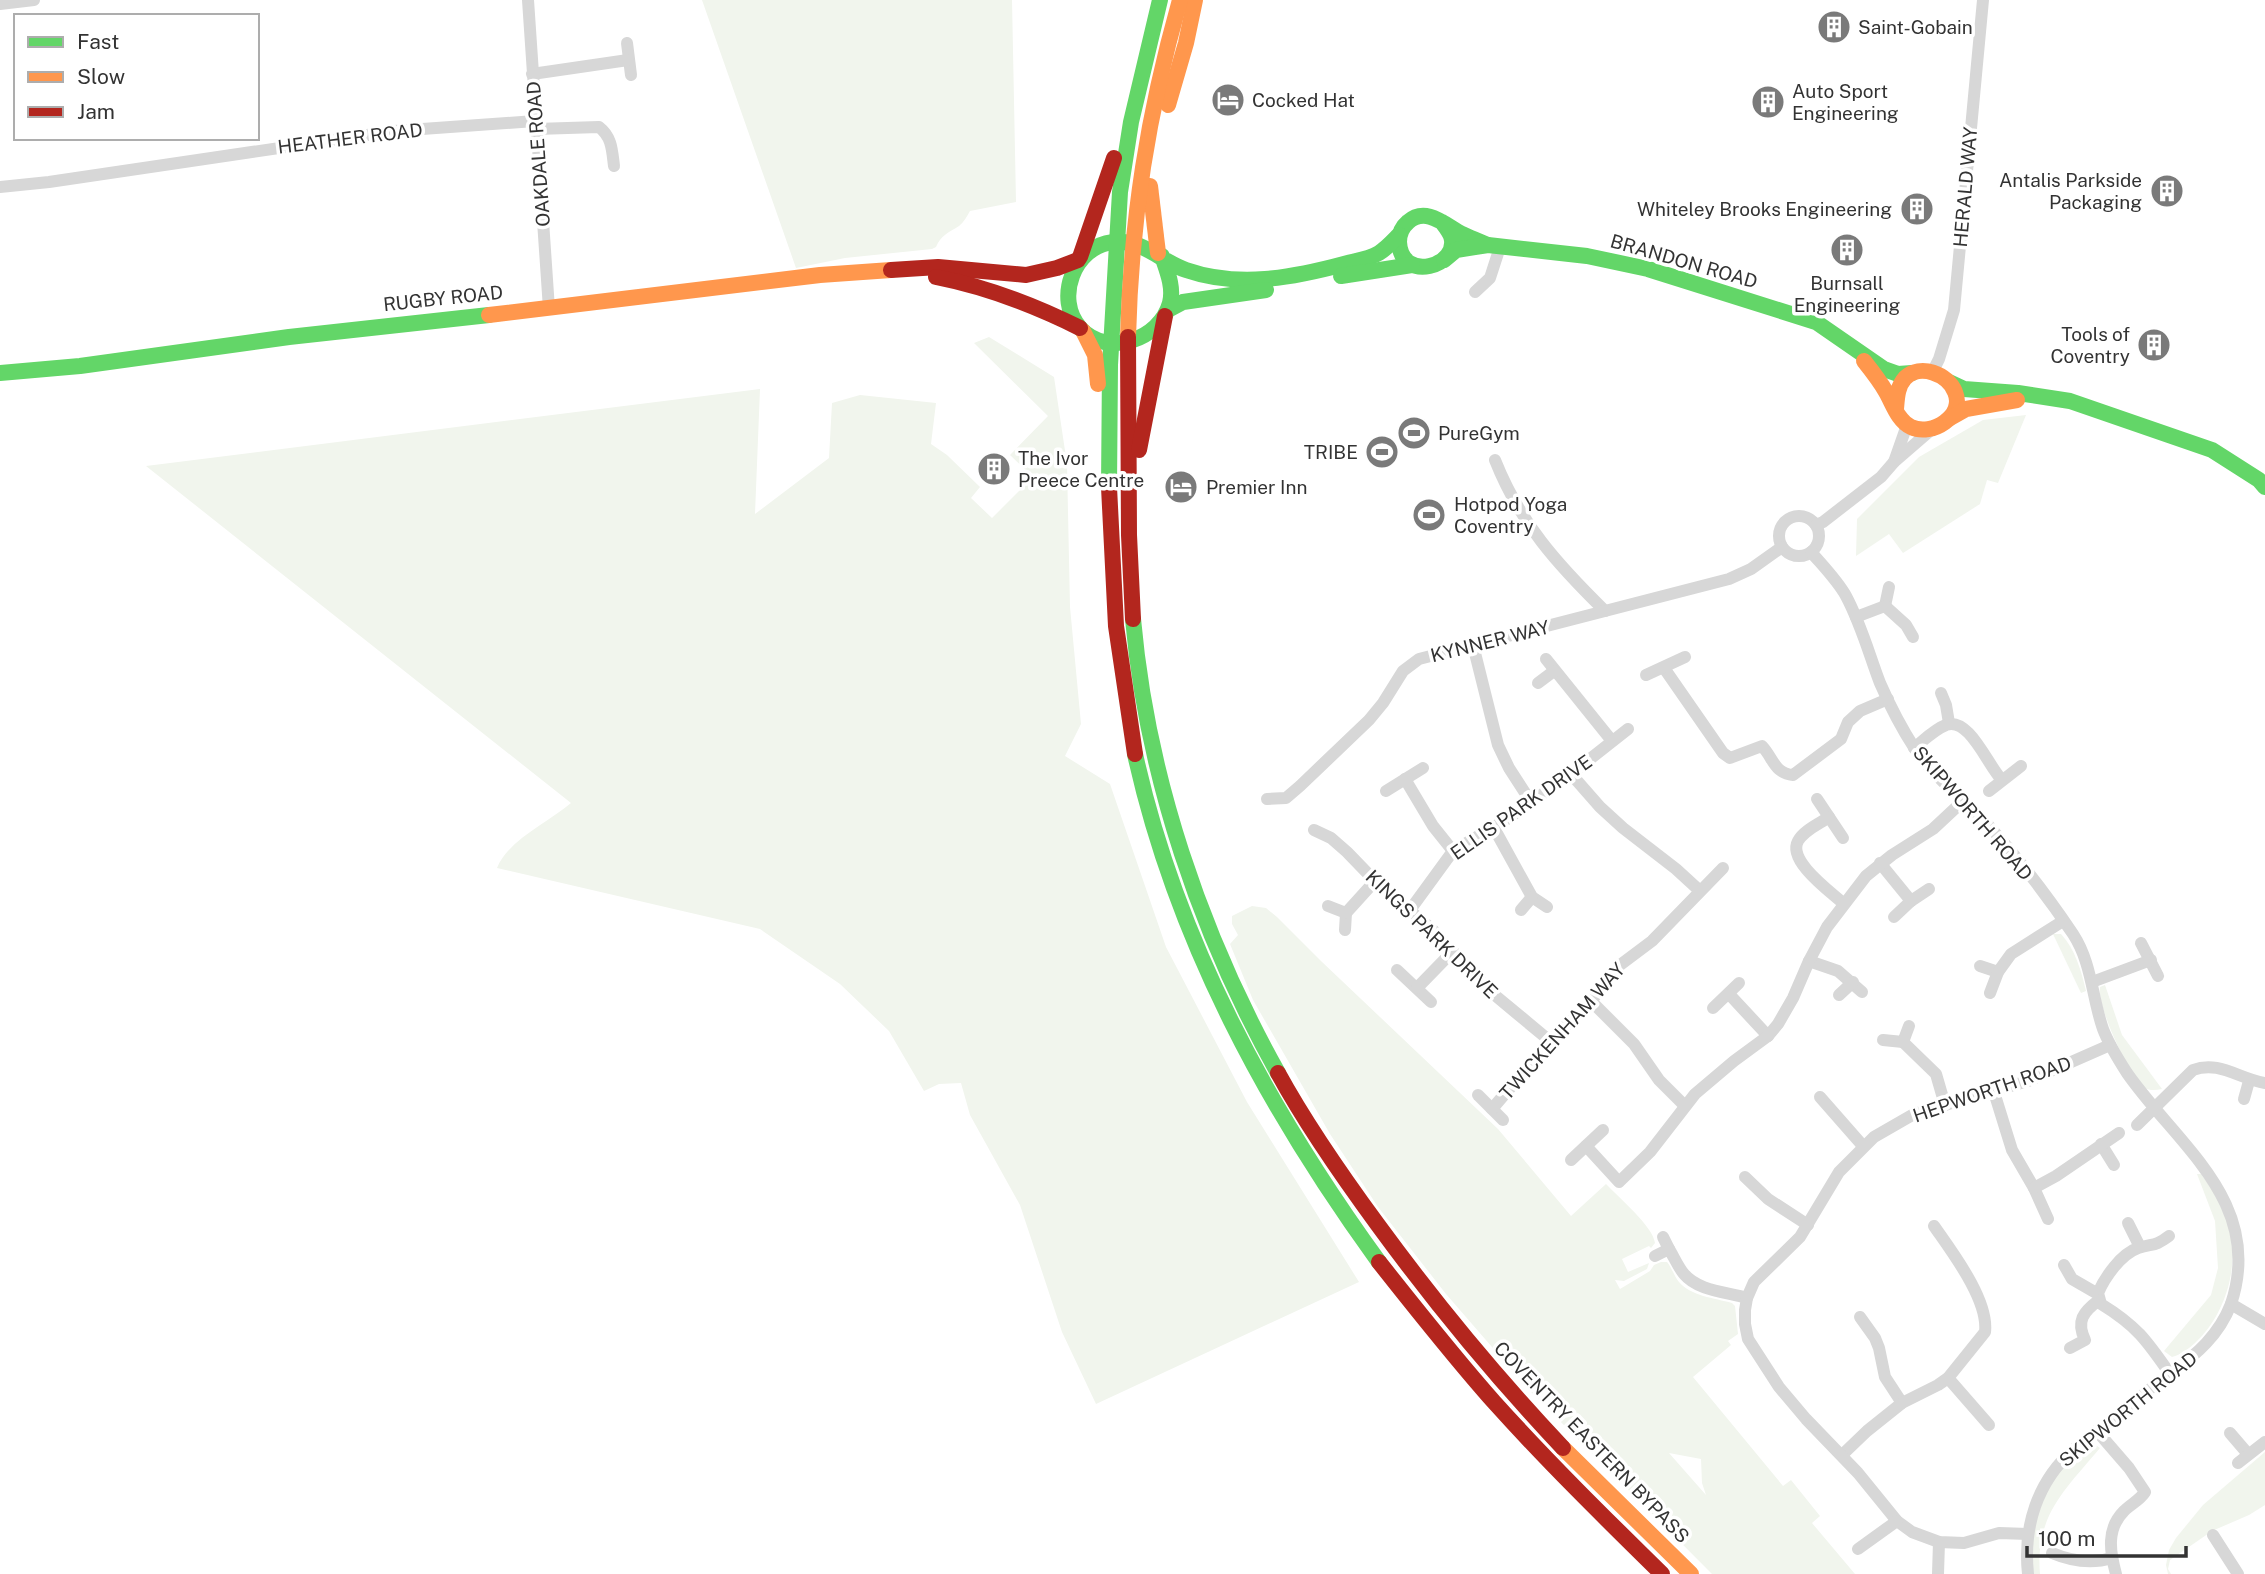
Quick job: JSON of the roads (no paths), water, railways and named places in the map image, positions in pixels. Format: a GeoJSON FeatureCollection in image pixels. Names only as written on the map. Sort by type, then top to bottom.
{"type":"FeatureCollection","features":[{"type":"Feature","properties":{"kind":"main road"},"geometry":{"type":"LineString","coordinates":[[1151,0],[1111,171],[1069,283],[1069,301],[1073,315],[1095,355],[1098,374],[1094,473],[1096,552],[1112,686],[1124,754],[1141,820],[1172,916],[1200,984],[1222,1029],[1264,1085]]}},
{"type":"Feature","properties":{"kind":"main road","name":"COVENTRY EASTERN BYPASS"},"geometry":{"type":"LineString","coordinates":[[1160,0],[1135,100],[1123,164],[1117,220],[1109,383],[1110,556],[1119,658],[1135,752],[1148,808],[1182,913],[1212,984],[1264,1085],[1326,1187],[1400,1289],[1446,1346],[1557,1470],[1662,1574]]}},
{"type":"Feature","properties":{"kind":"main road","name":"COVENTRY EASTERN BYPASS"},"geometry":{"type":"LineString","coordinates":[[1180,0],[1141,170],[1126,384],[1130,566],[1136,652],[1148,723],[1184,859],[1230,975],[1263,1043],[1303,1116],[1353,1190],[1458,1330],[1561,1445],[1690,1574]]}},
{"type":"Feature","properties":{"kind":"main road"},"geometry":{"type":"LineString","coordinates":[[1195,0],[1186,43],[1157,142],[1149,188],[1160,254],[1170,288],[1158,352],[1144,405],[1137,475],[1144,616],[1158,717],[1193,853],[1263,1043]]}},
{"type":"Feature","properties":{"kind":"main road"},"geometry":{"type":"LineString","coordinates":[[1079,259],[1091,249],[1107,242],[1128,242],[1160,254],[1180,268],[1210,278],[1245,281],[1283,278],[1377,254],[1399,234],[1408,221],[1420,216],[1433,216],[1442,222],[1449,231],[1449,251],[1444,260],[1430,267],[1419,268],[1412,265],[1401,253],[1399,234]]}},
{"type":"Feature","properties":{"kind":"main road","name":"BRANDON ROAD"},"geometry":{"type":"LineString","coordinates":[[1442,222],[1460,233],[1494,246]]}},
{"type":"Feature","properties":{"kind":"main road","name":"BRANDON ROAD"},"geometry":{"type":"LineString","coordinates":[[1444,260],[1456,250],[1494,246],[1587,256],[1648,269],[1816,322],[1884,369],[1898,374],[1912,373]]}},
{"type":"Feature","properties":{"kind":"main road","name":"RUGBY ROAD"},"geometry":{"type":"LineString","coordinates":[[0,373],[80,366],[384,325],[549,309],[799,277],[937,267],[1026,275],[1057,268],[1079,259]]}},
{"type":"Feature","properties":{"kind":"main road"},"geometry":{"type":"LineString","coordinates":[[1081,329],[1105,342],[1137,340],[1148,334],[1166,313],[1183,302],[1412,265]]}},
{"type":"Feature","properties":{"kind":"main road","name":"RUGBY ROAD"},"geometry":{"type":"LineString","coordinates":[[890,269],[991,290],[1039,307],[1081,329]]}},
{"type":"Feature","properties":{"kind":"main road","name":"BRANDON ROAD"},"geometry":{"type":"LineString","coordinates":[[1856,352],[1872,371],[1896,409]]}},
{"type":"Feature","properties":{"kind":"main road"},"geometry":{"type":"LineString","coordinates":[[2035,396],[1966,409],[1931,430],[1914,429],[1907,425],[1896,409],[1895,397],[1898,387],[1912,373],[1933,371],[1964,389],[2018,393],[2070,401],[2212,450],[2263,483]]}},
{"type":"Feature","properties":{"kind":"main road"},"geometry":{"type":"LineString","coordinates":[[1949,382],[1956,393],[1957,402],[1950,418]]}},
{"type":"Feature","properties":{"kind":"street"},"geometry":{"type":"LineString","coordinates":[[0,4],[34,0]]}},
{"type":"Feature","properties":{"kind":"street","name":"OAKDALE ROAD"},"geometry":{"type":"LineString","coordinates":[[528,0],[549,309]]}},
{"type":"Feature","properties":{"kind":"street","name":"HERALD WAY"},"geometry":{"type":"LineString","coordinates":[[1933,371],[1954,310],[1983,0]]}},
{"type":"Feature","properties":{"kind":"street"},"geometry":{"type":"LineString","coordinates":[[627,43],[631,75]]}},
{"type":"Feature","properties":{"kind":"street"},"geometry":{"type":"LineString","coordinates":[[532,74],[628,60]]}},
{"type":"Feature","properties":{"kind":"street","name":"HEATHER ROAD"},"geometry":{"type":"LineString","coordinates":[[0,187],[394,131],[536,125],[599,127],[611,141],[614,166]]}},
{"type":"Feature","properties":{"kind":"street"},"geometry":{"type":"LineString","coordinates":[[1475,292],[1490,278],[1494,246]]}},
{"type":"Feature","properties":{"kind":"street"},"geometry":{"type":"LineString","coordinates":[[1894,463],[1907,425]]}},
{"type":"Feature","properties":{"kind":"street"},"geometry":{"type":"LineString","coordinates":[[1816,525],[1824,522],[1881,477],[1931,430]]}},
{"type":"Feature","properties":{"kind":"street"},"geometry":{"type":"LineString","coordinates":[[1495,460],[1527,525],[1570,577],[1605,611]]}},
{"type":"Feature","properties":{"kind":"street"},"geometry":{"type":"LineString","coordinates":[[1802,515],[1816,525],[1820,538],[1811,552],[1796,556],[1782,547],[1779,534],[1787,519],[1802,515]]}},
{"type":"Feature","properties":{"kind":"street","name":"KYNNER WAY"},"geometry":{"type":"LineString","coordinates":[[1267,799],[1286,797],[1330,758],[1370,720],[1403,671],[1427,656],[1728,579],[1751,569],[1782,547]]}},
{"type":"Feature","properties":{"kind":"street","name":"SKIPWORTH ROAD"},"geometry":{"type":"LineString","coordinates":[[1811,552],[1845,594],[1888,699],[1914,748],[1939,779],[2012,852],[2075,938],[2092,982],[2102,1027],[2110,1045],[2126,1072],[2208,1169],[2230,1207],[2239,1241],[2240,1258],[2231,1304],[2210,1341],[2073,1450],[2043,1486],[2035,1503],[2028,1534],[2028,1574]]}},
{"type":"Feature","properties":{"kind":"street"},"geometry":{"type":"LineString","coordinates":[[1885,606],[1889,587]]}},
{"type":"Feature","properties":{"kind":"street"},"geometry":{"type":"LineString","coordinates":[[1856,617],[1885,606]]}},
{"type":"Feature","properties":{"kind":"street"},"geometry":{"type":"LineString","coordinates":[[1885,606],[1906,625],[1913,637]]}},
{"type":"Feature","properties":{"kind":"street"},"geometry":{"type":"LineString","coordinates":[[1473,645],[1498,745],[1531,802]]}},
{"type":"Feature","properties":{"kind":"street"},"geometry":{"type":"LineString","coordinates":[[1646,675],[1685,657]]}},
{"type":"Feature","properties":{"kind":"street","name":"ELLIS PARK DRIVE"},"geometry":{"type":"LineString","coordinates":[[1546,659],[1612,741]]}},
{"type":"Feature","properties":{"kind":"street"},"geometry":{"type":"LineString","coordinates":[[1664,667],[1723,753],[1730,758],[1762,746],[1777,770],[1784,774],[1794,775],[1841,739],[1848,722],[1860,711],[1888,699]]}},
{"type":"Feature","properties":{"kind":"street"},"geometry":{"type":"LineString","coordinates":[[1538,683],[1554,671]]}},
{"type":"Feature","properties":{"kind":"street"},"geometry":{"type":"LineString","coordinates":[[1941,693],[1950,723]]}},
{"type":"Feature","properties":{"kind":"street"},"geometry":{"type":"LineString","coordinates":[[1914,748],[1950,723],[1961,725],[2002,780]]}},
{"type":"Feature","properties":{"kind":"street","name":"ELLIS PARK DRIVE"},"geometry":{"type":"LineString","coordinates":[[1410,910],[1453,850],[1494,828],[1571,774],[1628,729]]}},
{"type":"Feature","properties":{"kind":"street"},"geometry":{"type":"LineString","coordinates":[[1989,791],[2021,766]]}},
{"type":"Feature","properties":{"kind":"street"},"geometry":{"type":"LineString","coordinates":[[1386,791],[1423,768]]}},
{"type":"Feature","properties":{"kind":"street"},"geometry":{"type":"LineString","coordinates":[[1571,774],[1623,828],[1671,864],[1700,891]]}},
{"type":"Feature","properties":{"kind":"street"},"geometry":{"type":"LineString","coordinates":[[1405,779],[1433,827],[1453,850]]}},
{"type":"Feature","properties":{"kind":"street"},"geometry":{"type":"LineString","coordinates":[[1816,799],[1843,838]]}},
{"type":"Feature","properties":{"kind":"street"},"geometry":{"type":"LineString","coordinates":[[1586,1146],[1619,1182],[1650,1152],[1685,1106],[1720,1072],[1768,1036],[1787,1011],[1827,927],[1866,876],[1880,863],[1933,829],[1963,801]]}},
{"type":"Feature","properties":{"kind":"street"},"geometry":{"type":"LineString","coordinates":[[1829,817],[1804,834],[1798,841],[1796,852],[1802,864],[1844,904]]}},
{"type":"Feature","properties":{"kind":"street"},"geometry":{"type":"LineString","coordinates":[[1494,828],[1532,897],[1547,908]]}},
{"type":"Feature","properties":{"kind":"street","name":"KINGS PARK DRIVE"},"geometry":{"type":"LineString","coordinates":[[1314,830],[1331,838],[1453,951],[1491,992],[1550,1041]]}},
{"type":"Feature","properties":{"kind":"street"},"geometry":{"type":"LineString","coordinates":[[1880,863],[1911,901]]}},
{"type":"Feature","properties":{"kind":"street","name":"TWICKENHAM WAY"},"geometry":{"type":"LineString","coordinates":[[1492,1109],[1550,1041],[1591,1001],[1620,965],[1652,941],[1723,868]]}},
{"type":"Feature","properties":{"kind":"street"},"geometry":{"type":"LineString","coordinates":[[1345,930],[1346,913],[1375,881]]}},
{"type":"Feature","properties":{"kind":"street"},"geometry":{"type":"LineString","coordinates":[[1894,918],[1911,901],[1929,889]]}},
{"type":"Feature","properties":{"kind":"street"},"geometry":{"type":"LineString","coordinates":[[1521,910],[1532,897]]}},
{"type":"Feature","properties":{"kind":"street"},"geometry":{"type":"LineString","coordinates":[[1328,906],[1346,913]]}},
{"type":"Feature","properties":{"kind":"street"},"geometry":{"type":"LineString","coordinates":[[1990,993],[1998,972],[2011,954],[2063,921]]}},
{"type":"Feature","properties":{"kind":"street"},"geometry":{"type":"LineString","coordinates":[[2141,943],[2158,976]]}},
{"type":"Feature","properties":{"kind":"street"},"geometry":{"type":"LineString","coordinates":[[1417,988],[1453,951]]}},
{"type":"Feature","properties":{"kind":"street"},"geometry":{"type":"LineString","coordinates":[[2092,982],[2151,960]]}},
{"type":"Feature","properties":{"kind":"street"},"geometry":{"type":"LineString","coordinates":[[1809,961],[1838,971],[1858,987],[1839,995]]}},
{"type":"Feature","properties":{"kind":"street"},"geometry":{"type":"LineString","coordinates":[[1980,966],[1998,972]]}},
{"type":"Feature","properties":{"kind":"street"},"geometry":{"type":"LineString","coordinates":[[1397,970],[1431,1002]]}},
{"type":"Feature","properties":{"kind":"street"},"geometry":{"type":"LineString","coordinates":[[1713,1008],[1739,983]]}},
{"type":"Feature","properties":{"kind":"street"},"geometry":{"type":"LineString","coordinates":[[1729,994],[1768,1036]]}},
{"type":"Feature","properties":{"kind":"street"},"geometry":{"type":"LineString","coordinates":[[1591,1001],[1634,1044],[1659,1080],[1685,1106]]}},
{"type":"Feature","properties":{"kind":"street"},"geometry":{"type":"LineString","coordinates":[[1903,1042],[1909,1026]]}},
{"type":"Feature","properties":{"kind":"street"},"geometry":{"type":"LineString","coordinates":[[1882,1040],[1903,1042],[1936,1074],[1945,1105]]}},
{"type":"Feature","properties":{"kind":"street","name":"HEPWORTH ROAD"},"geometry":{"type":"LineString","coordinates":[[1747,1298],[1754,1282],[1763,1271],[1790,1248],[1808,1225],[1830,1184],[1863,1146],[1902,1120],[2053,1071],[2110,1045]]}},
{"type":"Feature","properties":{"kind":"street"},"geometry":{"type":"LineString","coordinates":[[2137,1125],[2193,1070],[2204,1066],[2217,1066],[2249,1081],[2265,1083]]}},
{"type":"Feature","properties":{"kind":"street"},"geometry":{"type":"LineString","coordinates":[[2244,1099],[2249,1081]]}},
{"type":"Feature","properties":{"kind":"street"},"geometry":{"type":"LineString","coordinates":[[1994,1092],[2012,1150],[2048,1219]]}},
{"type":"Feature","properties":{"kind":"street","name":"TWICKENHAM WAY"},"geometry":{"type":"LineString","coordinates":[[1478,1095],[1503,1120]]}},
{"type":"Feature","properties":{"kind":"street"},"geometry":{"type":"LineString","coordinates":[[1821,1105],[1863,1146]]}},
{"type":"Feature","properties":{"kind":"street"},"geometry":{"type":"LineString","coordinates":[[1571,1160],[1603,1130]]}},
{"type":"Feature","properties":{"kind":"street"},"geometry":{"type":"LineString","coordinates":[[2034,1188],[2119,1133]]}},
{"type":"Feature","properties":{"kind":"street"},"geometry":{"type":"LineString","coordinates":[[2101,1144],[2114,1165]]}},
{"type":"Feature","properties":{"kind":"street"},"geometry":{"type":"LineString","coordinates":[[1745,1177],[1752,1192],[1808,1225]]}},
{"type":"Feature","properties":{"kind":"street"},"geometry":{"type":"LineString","coordinates":[[2128,1223],[2140,1247]]}},
{"type":"Feature","properties":{"kind":"street"},"geometry":{"type":"LineString","coordinates":[[1842,1455],[1902,1403],[1948,1378],[1985,1332],[1986,1324],[1971,1286],[1934,1226]]}},
{"type":"Feature","properties":{"kind":"street"},"geometry":{"type":"LineString","coordinates":[[2070,1348],[2085,1340],[2080,1326],[2081,1317],[2098,1297],[2111,1271],[2125,1256],[2140,1247],[2156,1245],[2169,1236]]}},
{"type":"Feature","properties":{"kind":"street"},"geometry":{"type":"LineString","coordinates":[[1663,1237],[1685,1275],[1693,1282],[1702,1287],[1747,1298],[1745,1324],[1748,1339],[1757,1354],[1791,1402],[1842,1455],[1897,1521],[1912,1532],[1939,1542],[1964,1543],[2000,1533],[2028,1534]]}},
{"type":"Feature","properties":{"kind":"street"},"geometry":{"type":"LineString","coordinates":[[1931,1245],[1942,1238]]}},
{"type":"Feature","properties":{"kind":"street"},"geometry":{"type":"LineString","coordinates":[[1655,1256],[1670,1249]]}},
{"type":"Feature","properties":{"kind":"street"},"geometry":{"type":"LineString","coordinates":[[2064,1265],[2068,1275],[2143,1336],[2170,1374]]}},
{"type":"Feature","properties":{"kind":"street"},"geometry":{"type":"LineString","coordinates":[[2231,1304],[2265,1324]]}},
{"type":"Feature","properties":{"kind":"street"},"geometry":{"type":"LineString","coordinates":[[1868,1320],[1880,1348],[1885,1377],[1902,1403]]}},
{"type":"Feature","properties":{"kind":"street"},"geometry":{"type":"LineString","coordinates":[[1948,1378],[1981,1422]]}},
{"type":"Feature","properties":{"kind":"street"},"geometry":{"type":"LineString","coordinates":[[2097,1431],[2136,1477],[2145,1492]]}},
{"type":"Feature","properties":{"kind":"street"},"geometry":{"type":"LineString","coordinates":[[2230,1433],[2248,1454]]}},
{"type":"Feature","properties":{"kind":"street"},"geometry":{"type":"LineString","coordinates":[[2238,1463],[2265,1441]]}},
{"type":"Feature","properties":{"kind":"street"},"geometry":{"type":"LineString","coordinates":[[2116,1574],[2110,1544],[2113,1527],[2124,1511],[2145,1492],[2158,1486]]}},
{"type":"Feature","properties":{"kind":"street"},"geometry":{"type":"LineString","coordinates":[[1858,1549],[1897,1521]]}},
{"type":"Feature","properties":{"kind":"street"},"geometry":{"type":"LineString","coordinates":[[2213,1535],[2238,1574]]}},
{"type":"Feature","properties":{"kind":"street"},"geometry":{"type":"LineString","coordinates":[[1938,1574],[1939,1542]]}},
{"type":"Feature","properties":{"kind":"street"},"geometry":{"type":"LineString","coordinates":[[2059,1560],[2089,1562],[2112,1559]]}},
{"type":"Feature","properties":{"kind":"place","name":"Saint-Gobain"},"geometry":{"type":"Point","coordinates":[1834,27]}},
{"type":"Feature","properties":{"kind":"place","name":"Cocked Hat"},"geometry":{"type":"Point","coordinates":[1228,100]}},
{"type":"Feature","properties":{"kind":"place","name":"Auto Sport Engineering"},"geometry":{"type":"Point","coordinates":[1768,102]}},
{"type":"Feature","properties":{"kind":"place","name":"Antalis Parkside Packaging"},"geometry":{"type":"Point","coordinates":[2167,191]}},
{"type":"Feature","properties":{"kind":"place","name":"Whiteley Brooks Engineering"},"geometry":{"type":"Point","coordinates":[1917,209]}},
{"type":"Feature","properties":{"kind":"place","name":"Burnsall Engineering"},"geometry":{"type":"Point","coordinates":[1847,250]}},
{"type":"Feature","properties":{"kind":"place","name":"Tools of Coventry"},"geometry":{"type":"Point","coordinates":[2154,345]}},
{"type":"Feature","properties":{"kind":"place","name":"PureGym"},"geometry":{"type":"Point","coordinates":[1414,433]}},
{"type":"Feature","properties":{"kind":"place","name":"TRIBE"},"geometry":{"type":"Point","coordinates":[1382,452]}},
{"type":"Feature","properties":{"kind":"place","name":"The Ivor Preece Centre"},"geometry":{"type":"Point","coordinates":[994,469]}},
{"type":"Feature","properties":{"kind":"place","name":"Premier Inn"},"geometry":{"type":"Point","coordinates":[1181,487]}},
{"type":"Feature","properties":{"kind":"place","name":"Hotpod Yoga Coventry"},"geometry":{"type":"Point","coordinates":[1429,515]}}]}
